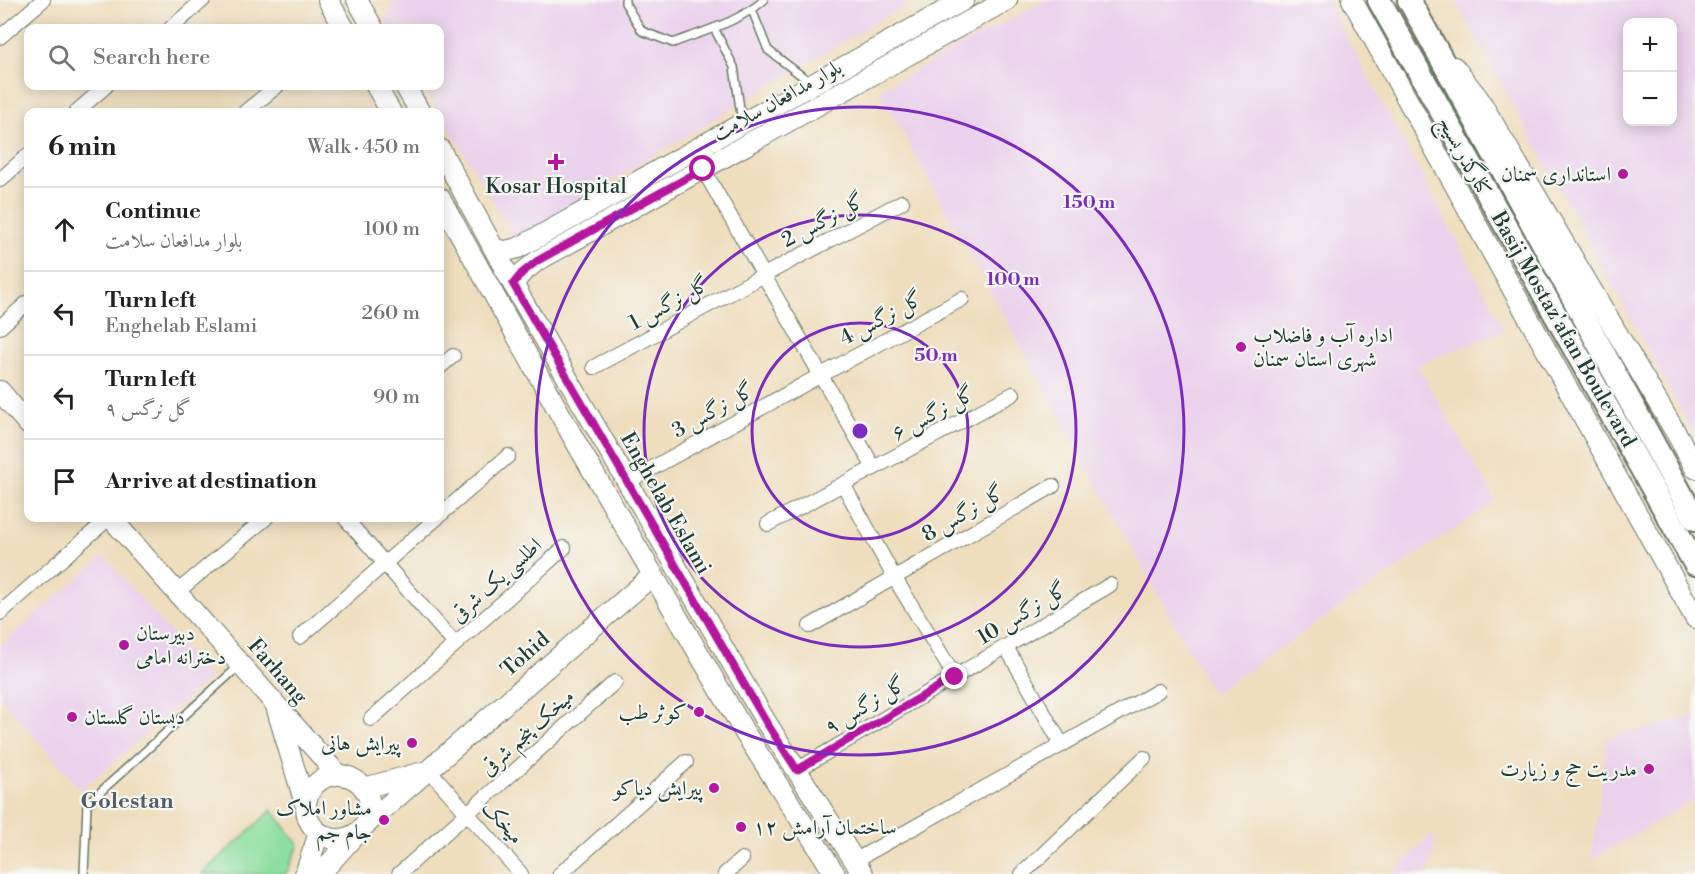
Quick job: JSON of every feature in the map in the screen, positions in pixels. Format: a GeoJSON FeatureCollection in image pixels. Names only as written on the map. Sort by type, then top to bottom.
{"type":"FeatureCollection","features":[{"type":"Feature","properties":{"kind":"main road"},"geometry":{"type":"LineString","coordinates":[[328,0],[342,24]]}},
{"type":"Feature","properties":{"kind":"main road"},"geometry":{"type":"LineString","coordinates":[[357,0],[371,24]]}},
{"type":"Feature","properties":{"kind":"main road","name":"بلوار مدافعان سلامت"},"geometry":{"type":"LineString","coordinates":[[494,249],[506,251],[527,244],[964,0]]}},
{"type":"Feature","properties":{"kind":"main road","name":"بلوار مدافعان سلامت"},"geometry":{"type":"LineString","coordinates":[[513,284],[537,261],[1007,0]]}},
{"type":"Feature","properties":{"kind":"main road","name":"کنارگذر بسیج"},"geometry":{"type":"LineString","coordinates":[[1352,0],[1695,618]]}},
{"type":"Feature","properties":{"kind":"main road","name":"Basij Mostaz'afan Boulevard"},"geometry":{"type":"LineString","coordinates":[[1379,0],[1650,462],[1695,519]]}},
{"type":"Feature","properties":{"kind":"main road","name":"Basij Mostaz'afan Boulevard"},"geometry":{"type":"LineString","coordinates":[[1409,0],[1650,462],[1695,564]]}},
{"type":"Feature","properties":{"kind":"main road"},"geometry":{"type":"LineString","coordinates":[[915,28],[918,42],[925,45]]}},
{"type":"Feature","properties":{"kind":"main road","name":"کنارگذر بسیج"},"geometry":{"type":"LineString","coordinates":[[1424,31],[1479,99],[1695,468]]}},
{"type":"Feature","properties":{"kind":"main road"},"geometry":{"type":"LineString","coordinates":[[877,49],[885,53],[888,59],[887,66]]}},
{"type":"Feature","properties":{"kind":"main road"},"geometry":{"type":"LineString","coordinates":[[378,90],[389,108]]}},
{"type":"Feature","properties":{"kind":"main road"},"geometry":{"type":"LineString","coordinates":[[407,90],[418,108]]}},
{"type":"Feature","properties":{"kind":"main road","name":"Enghelab Eslami"},"geometry":{"type":"LineString","coordinates":[[444,156],[513,284],[766,722],[859,868]]}},
{"type":"Feature","properties":{"kind":"main road"},"geometry":{"type":"LineString","coordinates":[[444,205],[574,439],[745,734],[835,874]]}},
{"type":"Feature","properties":{"kind":"main road"},"geometry":{"type":"LineString","coordinates":[[527,244],[525,253],[537,261]]}},
{"type":"Feature","properties":{"kind":"main road"},"geometry":{"type":"LineString","coordinates":[[0,391],[24,419]]}},
{"type":"Feature","properties":{"kind":"main road"},"geometry":{"type":"LineString","coordinates":[[574,439],[594,425]]}},
{"type":"Feature","properties":{"kind":"main road","name":"Farhang"},"geometry":{"type":"LineString","coordinates":[[114,522],[338,775]]}},
{"type":"Feature","properties":{"kind":"main road","name":"Tohid"},"geometry":{"type":"LineString","coordinates":[[320,874],[361,829],[653,575]]}},
{"type":"Feature","properties":{"kind":"main road"},"geometry":{"type":"LineString","coordinates":[[276,705],[306,807],[312,826],[319,833],[339,839],[348,837],[361,829],[369,816],[370,807],[369,797],[364,788],[348,776],[338,775],[319,781],[307,797],[306,807]]}},
{"type":"Feature","properties":{"kind":"main road"},"geometry":{"type":"LineString","coordinates":[[745,734],[766,722]]}},
{"type":"Feature","properties":{"kind":"main road","name":"Tohid"},"geometry":{"type":"LineString","coordinates":[[364,788],[429,770]]}},
{"type":"Feature","properties":{"kind":"main road"},"geometry":{"type":"LineString","coordinates":[[304,874],[319,833]]}},
{"type":"Feature","properties":{"kind":"street"},"geometry":{"type":"LineString","coordinates":[[0,37],[43,0]]}},
{"type":"Feature","properties":{"kind":"street"},"geometry":{"type":"LineString","coordinates":[[176,24],[203,0]]}},
{"type":"Feature","properties":{"kind":"street"},"geometry":{"type":"LineString","coordinates":[[81,108],[101,90]]}},
{"type":"Feature","properties":{"kind":"street"},"geometry":{"type":"LineString","coordinates":[[250,108],[272,90]]}},
{"type":"Feature","properties":{"kind":"street"},"geometry":{"type":"LineString","coordinates":[[0,180],[24,159]]}},
{"type":"Feature","properties":{"kind":"street"},"geometry":{"type":"LineString","coordinates":[[703,169],[874,468]]}},
{"type":"Feature","properties":{"kind":"street","name":"گل نرگس 2"},"geometry":{"type":"LineString","coordinates":[[764,275],[902,202]]}},
{"type":"Feature","properties":{"kind":"street","name":"گل نرگس 1"},"geometry":{"type":"LineString","coordinates":[[594,367],[764,275]]}},
{"type":"Feature","properties":{"kind":"street","name":"گل نرگس 4"},"geometry":{"type":"LineString","coordinates":[[820,375],[962,299]]}},
{"type":"Feature","properties":{"kind":"street"},"geometry":{"type":"LineString","coordinates":[[0,327],[24,306]]}},
{"type":"Feature","properties":{"kind":"street"},"geometry":{"type":"LineString","coordinates":[[444,364],[453,356]]}},
{"type":"Feature","properties":{"kind":"street","name":"گل نرگس 3"},"geometry":{"type":"LineString","coordinates":[[627,482],[820,375]]}},
{"type":"Feature","properties":{"kind":"street","name":"گل نرگس ۶"},"geometry":{"type":"LineString","coordinates":[[768,524],[1013,394]]}},
{"type":"Feature","properties":{"kind":"street"},"geometry":{"type":"LineString","coordinates":[[444,511],[508,456]]}},
{"type":"Feature","properties":{"kind":"street"},"geometry":{"type":"LineString","coordinates":[[843,484],[894,577],[955,677]]}},
{"type":"Feature","properties":{"kind":"street","name":"گل نرگس 8"},"geometry":{"type":"LineString","coordinates":[[810,626],[1053,486]]}},
{"type":"Feature","properties":{"kind":"street"},"geometry":{"type":"LineString","coordinates":[[0,614],[105,522]]}},
{"type":"Feature","properties":{"kind":"street"},"geometry":{"type":"LineString","coordinates":[[177,592],[261,522]]}},
{"type":"Feature","properties":{"kind":"street"},"geometry":{"type":"LineString","coordinates":[[349,522],[455,644]]}},
{"type":"Feature","properties":{"kind":"street"},"geometry":{"type":"LineString","coordinates":[[300,637],[431,522]]}},
{"type":"Feature","properties":{"kind":"street","name":"اطلسی یک شرقی"},"geometry":{"type":"LineString","coordinates":[[371,719],[564,548]]}},
{"type":"Feature","properties":{"kind":"street","name":"گل نرگس 10"},"geometry":{"type":"LineString","coordinates":[[955,677],[1110,585]]}},
{"type":"Feature","properties":{"kind":"street"},"geometry":{"type":"LineString","coordinates":[[1006,646],[1062,746]]}},
{"type":"Feature","properties":{"kind":"street","name":"گل نرگس ۹"},"geometry":{"type":"LineString","coordinates":[[797,770],[955,677]]}},
{"type":"Feature","properties":{"kind":"street","name":"میخک پنجم شرقی"},"geometry":{"type":"LineString","coordinates":[[399,874],[615,682]]}},
{"type":"Feature","properties":{"kind":"street"},"geometry":{"type":"LineString","coordinates":[[859,868],[1158,691]]}},
{"type":"Feature","properties":{"kind":"street"},"geometry":{"type":"LineString","coordinates":[[1022,874],[1144,758]]}},
{"type":"Feature","properties":{"kind":"street"},"geometry":{"type":"LineString","coordinates":[[560,874],[686,762]]}},
{"type":"Feature","properties":{"kind":"street","name":"میخک"},"geometry":{"type":"LineString","coordinates":[[429,770],[521,874]]}},
{"type":"Feature","properties":{"kind":"street"},"geometry":{"type":"LineString","coordinates":[[725,874],[742,859]]}},
{"type":"Feature","properties":{"kind":"lane"},"geometry":{"type":"LineString","coordinates":[[626,0],[625,3],[642,31],[673,43],[714,28],[752,10],[764,0]]}},
{"type":"Feature","properties":{"kind":"lane"},"geometry":{"type":"LineString","coordinates":[[752,10],[768,50],[813,84]]}},
{"type":"Feature","properties":{"kind":"lane"},"geometry":{"type":"LineString","coordinates":[[714,28],[734,67],[742,124]]}},
{"type":"Feature","properties":{"kind":"lane"},"geometry":{"type":"LineString","coordinates":[[84,874],[87,804],[241,664]]}},
{"type":"Feature","properties":{"kind":"shaded area","name":"Kosar Hospital"},"geometry":{"type":"Polygon","coordinates":[[[392,0],[914,0],[515,238],[444,119],[444,108],[437,108],[426,90],[444,90],[444,24],[388,24],[386,21],[392,0]]]}},
{"type":"Feature","properties":{"kind":"shaded area","name":"اداره آب و فاضلاب شهری استان سمنان"},"geometry":{"type":"Polygon","coordinates":[[[1046,0],[1326,0],[1505,330],[1417,365],[1496,501],[1213,694],[879,90],[1046,0]]]}},
{"type":"Feature","properties":{"kind":"shaded area","name":"استانداری سمنان"},"geometry":{"type":"Polygon","coordinates":[[[1455,0],[1695,0],[1695,436],[1607,275],[1455,0]]]}},
{"type":"Feature","properties":{"kind":"shaded area"},"geometry":{"type":"Polygon","coordinates":[[[104,556],[210,678],[81,790],[0,697],[0,646],[104,556]]]}},
{"type":"Feature","properties":{"kind":"shaded area","name":"مدریت حج و زیارت"},"geometry":{"type":"Polygon","coordinates":[[[1695,716],[1695,800],[1592,859],[1607,738],[1695,716]]]}},
{"type":"Feature","properties":{"kind":"shaded area"},"geometry":{"type":"Polygon","coordinates":[[[1434,833],[1435,845],[1428,874],[1392,874],[1434,833]]]}},
{"type":"Feature","properties":{"kind":"green space"},"geometry":{"type":"Polygon","coordinates":[[[272,810],[299,845],[286,874],[202,874],[272,810]]]}},
{"type":"Feature","properties":{"kind":"place","name":"Kosar Hospital"},"geometry":{"type":"Point","coordinates":[556,162]}},
{"type":"Feature","properties":{"kind":"place","name":"استانداری سمنان"},"geometry":{"type":"Point","coordinates":[1623,174]}},
{"type":"Feature","properties":{"kind":"place","name":"اداره آب و فاضلاب شهری استان سمنان"},"geometry":{"type":"Point","coordinates":[1241,347]}},
{"type":"Feature","properties":{"kind":"place","name":"دبیرستان دخترانه امامی"},"geometry":{"type":"Point","coordinates":[124,645]}},
{"type":"Feature","properties":{"kind":"place","name":"کوثر طب"},"geometry":{"type":"Point","coordinates":[699,712]}},
{"type":"Feature","properties":{"kind":"place","name":"دبستان گلستان"},"geometry":{"type":"Point","coordinates":[72,717]}},
{"type":"Feature","properties":{"kind":"place","name":"پیرایش هانی"},"geometry":{"type":"Point","coordinates":[412,743]}},
{"type":"Feature","properties":{"kind":"place","name":"مدریت حج و زیارت"},"geometry":{"type":"Point","coordinates":[1649,769]}},
{"type":"Feature","properties":{"kind":"place","name":"پیرایش دیاکو"},"geometry":{"type":"Point","coordinates":[714,788]}},
{"type":"Feature","properties":{"kind":"place","name":"مشاور املاک جام جم"},"geometry":{"type":"Point","coordinates":[384,820]}},
{"type":"Feature","properties":{"kind":"place","name":"ساختمان آرامش ۱۲"},"geometry":{"type":"Point","coordinates":[741,827]}},
{"type":"Feature","properties":{"kind":"district","name":"Golestan"},"geometry":{"type":"Point","coordinates":[127,800]}},
{"type":"Feature","properties":{"kind":"route"},"geometry":{"type":"LineString","coordinates":[[703,169],[537,261],[513,284],[766,722],[797,770],[955,677]]}}]}
